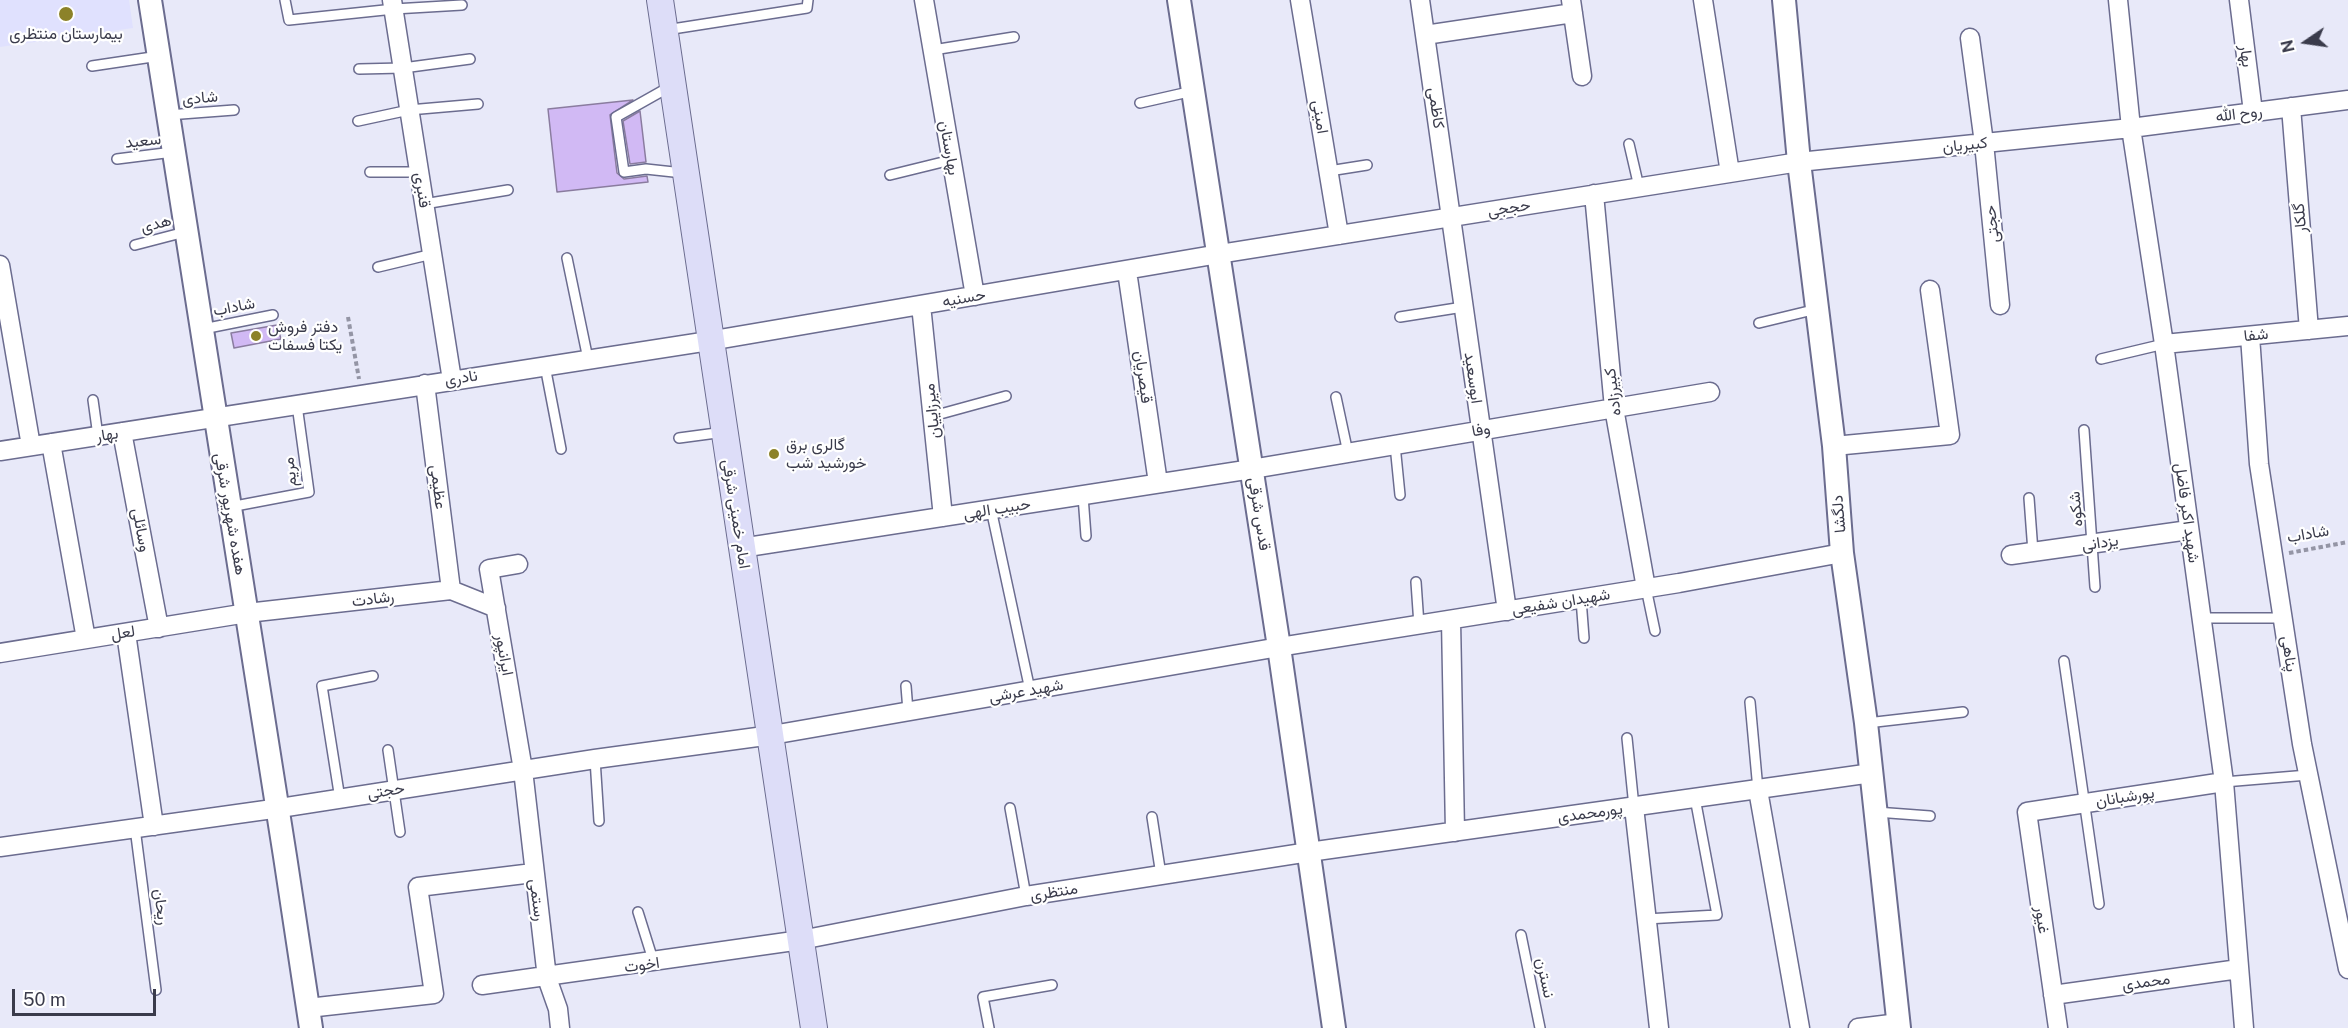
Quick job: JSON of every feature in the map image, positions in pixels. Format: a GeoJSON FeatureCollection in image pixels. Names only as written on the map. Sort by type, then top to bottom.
{"type":"FeatureCollection","features":[{"type":"Feature","properties":{"kind":"main road","name":"امام خمینی شرقی"},"geometry":{"type":"LineString","coordinates":[[660,0],[709,341],[772,735],[814,1028]]}},
{"type":"Feature","properties":{"kind":"street","name":"هفده شهریور شرقی"},"geometry":{"type":"LineString","coordinates":[[150,0],[214,418],[280,808],[309,1018]]}},
{"type":"Feature","properties":{"kind":"street","name":"بهارستان"},"geometry":{"type":"LineString","coordinates":[[924,0],[975,296]]}},
{"type":"Feature","properties":{"kind":"street","name":"قدس شرقی"},"geometry":{"type":"LineString","coordinates":[[1179,0],[1280,647],[1334,1028]]}},
{"type":"Feature","properties":{"kind":"street","name":"امینی"},"geometry":{"type":"LineString","coordinates":[[1300,0],[1339,235]]}},
{"type":"Feature","properties":{"kind":"street","name":"کاظمی"},"geometry":{"type":"LineString","coordinates":[[1420,0],[1451,217]]}},
{"type":"Feature","properties":{"kind":"street"},"geometry":{"type":"LineString","coordinates":[[1703,0],[1730,173]]}},
{"type":"Feature","properties":{"kind":"street","name":"دلگشا"},"geometry":{"type":"LineString","coordinates":[[1785,0],[1799,162],[1834,446],[1842,553],[1866,723],[1899,1025]]}},
{"type":"Feature","properties":{"kind":"street","name":"شهید اکبر فاضل"},"geometry":{"type":"LineString","coordinates":[[2118,0],[2131,128],[2164,344],[2224,782],[2244,1028]]}},
{"type":"Feature","properties":{"kind":"street","name":"بهار"},"geometry":{"type":"LineString","coordinates":[[2239,0],[2253,112]]}},
{"type":"Feature","properties":{"kind":"street","name":"قنبری"},"geometry":{"type":"LineString","coordinates":[[393,4],[452,380]]}},
{"type":"Feature","properties":{"kind":"street"},"geometry":{"type":"LineString","coordinates":[[1425,35],[1572,6],[1582,76]]}},
{"type":"Feature","properties":{"kind":"street","name":"حجتی"},"geometry":{"type":"LineString","coordinates":[[1970,38],[1984,143],[2000,305]]}},
{"type":"Feature","properties":{"kind":"street","name":"روح الله"},"geometry":{"type":"LineString","coordinates":[[2131,128],[2348,100]]}},
{"type":"Feature","properties":{"kind":"street","name":"گلکار"},"geometry":{"type":"LineString","coordinates":[[2291,107],[2309,330]]}},
{"type":"Feature","properties":{"kind":"street","name":"کبیریان"},"geometry":{"type":"LineString","coordinates":[[1799,162],[2131,128]]}},
{"type":"Feature","properties":{"kind":"street","name":"حججی"},"geometry":{"type":"LineString","coordinates":[[1219,254],[1799,162]]}},
{"type":"Feature","properties":{"kind":"street","name":"کبیرزاده"},"geometry":{"type":"LineString","coordinates":[[1594,194],[1614,408],[1646,588]]}},
{"type":"Feature","properties":{"kind":"street","name":"ابوسعید"},"geometry":{"type":"LineString","coordinates":[[1451,217],[1507,611]]}},
{"type":"Feature","properties":{"kind":"street","name":"حسنیه"},"geometry":{"type":"LineString","coordinates":[[709,341],[1219,254]]}},
{"type":"Feature","properties":{"kind":"street"},"geometry":{"type":"LineString","coordinates":[[0,265],[31,446]]}},
{"type":"Feature","properties":{"kind":"street","name":"قیصریان"},"geometry":{"type":"LineString","coordinates":[[1127,271],[1158,483]]}},
{"type":"Feature","properties":{"kind":"street"},"geometry":{"type":"LineString","coordinates":[[1834,446],[1950,435],[1930,290]]}},
{"type":"Feature","properties":{"kind":"street","name":"میرزاییان"},"geometry":{"type":"LineString","coordinates":[[921,305],[943,517]]}},
{"type":"Feature","properties":{"kind":"street","name":"شفا"},"geometry":{"type":"LineString","coordinates":[[2164,344],[2348,326]]}},
{"type":"Feature","properties":{"kind":"street","name":"پناهی"},"geometry":{"type":"LineString","coordinates":[[2250,336],[2259,464],[2308,775],[2348,969]]}},
{"type":"Feature","properties":{"kind":"street","name":"نادری"},"geometry":{"type":"LineString","coordinates":[[214,418],[709,341]]}},
{"type":"Feature","properties":{"kind":"street","name":"عظیمی"},"geometry":{"type":"LineString","coordinates":[[425,384],[451,590]]}},
{"type":"Feature","properties":{"kind":"street","name":"وفا"},"geometry":{"type":"LineString","coordinates":[[1252,469],[1710,392]]}},
{"type":"Feature","properties":{"kind":"street","name":"بهار"},"geometry":{"type":"LineString","coordinates":[[0,451],[214,418]]}},
{"type":"Feature","properties":{"kind":"street","name":"وسائلی"},"geometry":{"type":"LineString","coordinates":[[122,432],[159,627]]}},
{"type":"Feature","properties":{"kind":"street"},"geometry":{"type":"LineString","coordinates":[[51,443],[86,639]]}},
{"type":"Feature","properties":{"kind":"street","name":"حبیب الهی"},"geometry":{"type":"LineString","coordinates":[[741,548],[1252,469]]}},
{"type":"Feature","properties":{"kind":"street","name":"یزدانی"},"geometry":{"type":"LineString","coordinates":[[2011,555],[2189,530]]}},
{"type":"Feature","properties":{"kind":"street","name":"شهیدان شفیعی"},"geometry":{"type":"LineString","coordinates":[[1280,647],[1581,599],[1842,553]]}},
{"type":"Feature","properties":{"kind":"street","name":"ایرانپور"},"geometry":{"type":"LineString","coordinates":[[518,564],[489,569],[524,770]]}},
{"type":"Feature","properties":{"kind":"street","name":"رشادت"},"geometry":{"type":"LineString","coordinates":[[247,614],[451,590],[496,608]]}},
{"type":"Feature","properties":{"kind":"street","name":"لعل"},"geometry":{"type":"LineString","coordinates":[[0,653],[247,614]]}},
{"type":"Feature","properties":{"kind":"street"},"geometry":{"type":"LineString","coordinates":[[1451,620],[1455,832]]}},
{"type":"Feature","properties":{"kind":"street"},"geometry":{"type":"LineString","coordinates":[[126,633],[154,826]]}},
{"type":"Feature","properties":{"kind":"street","name":"شهید عرشی"},"geometry":{"type":"LineString","coordinates":[[772,735],[1280,647]]}},
{"type":"Feature","properties":{"kind":"street","name":"حجتی"},"geometry":{"type":"LineString","coordinates":[[0,847],[772,735]]}},
{"type":"Feature","properties":{"kind":"street","name":"رستمی"},"geometry":{"type":"LineString","coordinates":[[524,770],[533,873],[547,978],[560,1028]]}},
{"type":"Feature","properties":{"kind":"street","name":"پورمحمدی"},"geometry":{"type":"LineString","coordinates":[[1309,852],[1872,773]]}},
{"type":"Feature","properties":{"kind":"street","name":"پورشبانان"},"geometry":{"type":"LineString","coordinates":[[2027,812],[2224,782]]}},
{"type":"Feature","properties":{"kind":"street"},"geometry":{"type":"LineString","coordinates":[[1758,790],[1800,1028]]}},
{"type":"Feature","properties":{"kind":"street"},"geometry":{"type":"LineString","coordinates":[[1634,807],[1659,1028]]}},
{"type":"Feature","properties":{"kind":"street","name":"غیور"},"geometry":{"type":"LineString","coordinates":[[2027,812],[2058,1028]]}},
{"type":"Feature","properties":{"kind":"street","name":"منتظری"},"geometry":{"type":"LineString","coordinates":[[801,940],[1026,896],[1309,852]]}},
{"type":"Feature","properties":{"kind":"street"},"geometry":{"type":"LineString","coordinates":[[309,1018],[434,994],[418,887],[533,873]]}},
{"type":"Feature","properties":{"kind":"street","name":"اخوت"},"geometry":{"type":"LineString","coordinates":[[482,986],[801,940]]}},
{"type":"Feature","properties":{"kind":"street","name":"محمدی"},"geometry":{"type":"LineString","coordinates":[[2053,995],[2239,969]]}},
{"type":"Feature","properties":{"kind":"street"},"geometry":{"type":"LineString","coordinates":[[1858,1028],[1899,1025]]}},
{"type":"Feature","properties":{"kind":"lane"},"geometry":{"type":"LineString","coordinates":[[285,0],[289,20],[393,4],[462,5]]}},
{"type":"Feature","properties":{"kind":"lane"},"geometry":{"type":"LineString","coordinates":[[664,30],[807,8],[808,0]]}},
{"type":"Feature","properties":{"kind":"lane"},"geometry":{"type":"LineString","coordinates":[[933,50],[1014,37]]}},
{"type":"Feature","properties":{"kind":"lane"},"geometry":{"type":"LineString","coordinates":[[92,66],[159,56]]}},
{"type":"Feature","properties":{"kind":"lane"},"geometry":{"type":"LineString","coordinates":[[359,69],[403,68],[470,59]]}},
{"type":"Feature","properties":{"kind":"lane"},"geometry":{"type":"LineString","coordinates":[[672,85],[639,106],[616,117],[624,172],[646,169],[686,173]]}},
{"type":"Feature","properties":{"kind":"lane"},"geometry":{"type":"LineString","coordinates":[[1140,103],[1193,91]]}},
{"type":"Feature","properties":{"kind":"lane"},"geometry":{"type":"LineString","coordinates":[[358,122],[409,110],[478,104]]}},
{"type":"Feature","properties":{"kind":"lane","name":"شادی"},"geometry":{"type":"LineString","coordinates":[[168,115],[234,110]]}},
{"type":"Feature","properties":{"kind":"lane"},"geometry":{"type":"LineString","coordinates":[[1629,144],[1639,187]]}},
{"type":"Feature","properties":{"kind":"lane","name":"سعید"},"geometry":{"type":"LineString","coordinates":[[117,159],[173,152]]}},
{"type":"Feature","properties":{"kind":"lane"},"geometry":{"type":"LineString","coordinates":[[890,174],[951,160]]}},
{"type":"Feature","properties":{"kind":"lane"},"geometry":{"type":"LineString","coordinates":[[1329,171],[1367,165]]}},
{"type":"Feature","properties":{"kind":"lane"},"geometry":{"type":"LineString","coordinates":[[370,172],[419,171]]}},
{"type":"Feature","properties":{"kind":"lane"},"geometry":{"type":"LineString","coordinates":[[424,204],[508,190]]}},
{"type":"Feature","properties":{"kind":"lane","name":"هدی"},"geometry":{"type":"LineString","coordinates":[[135,245],[185,232]]}},
{"type":"Feature","properties":{"kind":"lane"},"geometry":{"type":"LineString","coordinates":[[378,267],[432,254]]}},
{"type":"Feature","properties":{"kind":"lane"},"geometry":{"type":"LineString","coordinates":[[567,258],[588,359]]}},
{"type":"Feature","properties":{"kind":"lane"},"geometry":{"type":"LineString","coordinates":[[1400,317],[1463,307]]}},
{"type":"Feature","properties":{"kind":"lane"},"geometry":{"type":"LineString","coordinates":[[1759,323],[1817,309]]}},
{"type":"Feature","properties":{"kind":"lane","name":"شاداب"},"geometry":{"type":"LineString","coordinates":[[200,329],[273,315]]}},
{"type":"Feature","properties":{"kind":"lane"},"geometry":{"type":"LineString","coordinates":[[2101,359],[2164,344]]}},
{"type":"Feature","properties":{"kind":"lane"},"geometry":{"type":"LineString","coordinates":[[545,366],[561,449]]}},
{"type":"Feature","properties":{"kind":"lane"},"geometry":{"type":"LineString","coordinates":[[933,416],[1006,396]]}},
{"type":"Feature","properties":{"kind":"lane"},"geometry":{"type":"LineString","coordinates":[[1336,397],[1348,453]]}},
{"type":"Feature","properties":{"kind":"lane"},"geometry":{"type":"LineString","coordinates":[[93,400],[98,436]]}},
{"type":"Feature","properties":{"kind":"lane","name":"مریم"},"geometry":{"type":"LineString","coordinates":[[229,507],[309,492],[297,405]]}},
{"type":"Feature","properties":{"kind":"lane","name":"شکوه"},"geometry":{"type":"LineString","coordinates":[[2084,430],[2094,544],[2095,587]]}},
{"type":"Feature","properties":{"kind":"lane"},"geometry":{"type":"LineString","coordinates":[[679,438],[724,432]]}},
{"type":"Feature","properties":{"kind":"lane"},"geometry":{"type":"LineString","coordinates":[[1395,445],[1400,495]]}},
{"type":"Feature","properties":{"kind":"lane"},"geometry":{"type":"LineString","coordinates":[[1083,496],[1086,536]]}},
{"type":"Feature","properties":{"kind":"lane"},"geometry":{"type":"LineString","coordinates":[[2029,498],[2033,552]]}},
{"type":"Feature","properties":{"kind":"lane"},"geometry":{"type":"LineString","coordinates":[[991,509],[1030,690]]}},
{"type":"Feature","properties":{"kind":"lane"},"geometry":{"type":"LineString","coordinates":[[1416,582],[1419,625]]}},
{"type":"Feature","properties":{"kind":"lane"},"geometry":{"type":"LineString","coordinates":[[1646,588],[1655,631]]}},
{"type":"Feature","properties":{"kind":"lane"},"geometry":{"type":"LineString","coordinates":[[1581,599],[1584,638]]}},
{"type":"Feature","properties":{"kind":"lane"},"geometry":{"type":"LineString","coordinates":[[2202,618],[2284,618]]}},
{"type":"Feature","properties":{"kind":"lane"},"geometry":{"type":"LineString","coordinates":[[2064,661],[2099,904]]}},
{"type":"Feature","properties":{"kind":"lane"},"geometry":{"type":"LineString","coordinates":[[340,799],[322,686],[373,676]]}},
{"type":"Feature","properties":{"kind":"lane"},"geometry":{"type":"LineString","coordinates":[[906,686],[908,711]]}},
{"type":"Feature","properties":{"kind":"lane"},"geometry":{"type":"LineString","coordinates":[[1750,702],[1758,790]]}},
{"type":"Feature","properties":{"kind":"lane"},"geometry":{"type":"LineString","coordinates":[[1866,723],[1963,712]]}},
{"type":"Feature","properties":{"kind":"lane"},"geometry":{"type":"LineString","coordinates":[[1627,738],[1634,807]]}},
{"type":"Feature","properties":{"kind":"lane"},"geometry":{"type":"LineString","coordinates":[[388,750],[400,832]]}},
{"type":"Feature","properties":{"kind":"lane"},"geometry":{"type":"LineString","coordinates":[[595,759],[599,821]]}},
{"type":"Feature","properties":{"kind":"lane"},"geometry":{"type":"LineString","coordinates":[[2224,782],[2308,775]]}},
{"type":"Feature","properties":{"kind":"lane"},"geometry":{"type":"LineString","coordinates":[[1646,919],[1717,915],[1695,798]]}},
{"type":"Feature","properties":{"kind":"lane"},"geometry":{"type":"LineString","coordinates":[[1011,808],[1026,896]]}},
{"type":"Feature","properties":{"kind":"lane"},"geometry":{"type":"LineString","coordinates":[[1876,812],[1930,816]]}},
{"type":"Feature","properties":{"kind":"lane"},"geometry":{"type":"LineString","coordinates":[[1152,817],[1161,875]]}},
{"type":"Feature","properties":{"kind":"lane","name":"ریحان"},"geometry":{"type":"LineString","coordinates":[[135,828],[156,990]]}},
{"type":"Feature","properties":{"kind":"lane"},"geometry":{"type":"LineString","coordinates":[[638,912],[654,963]]}},
{"type":"Feature","properties":{"kind":"lane","name":"نسترن"},"geometry":{"type":"LineString","coordinates":[[1521,935],[1540,1028]]}},
{"type":"Feature","properties":{"kind":"lane"},"geometry":{"type":"LineString","coordinates":[[989,1028],[983,997],[1052,986]]}},
{"type":"Feature","properties":{"kind":"path"},"geometry":{"type":"LineString","coordinates":[[348,317],[362,394]]}},
{"type":"Feature","properties":{"kind":"path","name":"شاداب"},"geometry":{"type":"LineString","coordinates":[[2274,556],[2348,542]]}},
{"type":"Feature","properties":{"kind":"shaded area","name":"بیمارستان منتظری"},"geometry":{"type":"Polygon","coordinates":[[[0,0],[129,0],[133,28],[0,47],[0,0]]]}},
{"type":"Feature","properties":{"kind":"building"},"geometry":{"type":"Polygon","coordinates":[[[633,100],[610,115],[617,173],[624,179],[647,176],[648,182],[557,192],[548,109],[633,100]]]}},
{"type":"Feature","properties":{"kind":"building"},"geometry":{"type":"Polygon","coordinates":[[[640,111],[646,162],[630,164],[623,121],[640,111]]]}},
{"type":"Feature","properties":{"kind":"building","name":"دفتر فروش یکتا فسفات"},"geometry":{"type":"Polygon","coordinates":[[[277,325],[281,339],[234,348],[231,333],[277,325]]]}},
{"type":"Feature","properties":{"kind":"place","name":"بیمارستان منتظری"},"geometry":{"type":"Point","coordinates":[66,14]}},
{"type":"Feature","properties":{"kind":"place","name":"دفتر فروش یکتا فسفات"},"geometry":{"type":"Point","coordinates":[256,336]}},
{"type":"Feature","properties":{"kind":"place","name":"گالری برق خورشید شب"},"geometry":{"type":"Point","coordinates":[774,454]}}]}
